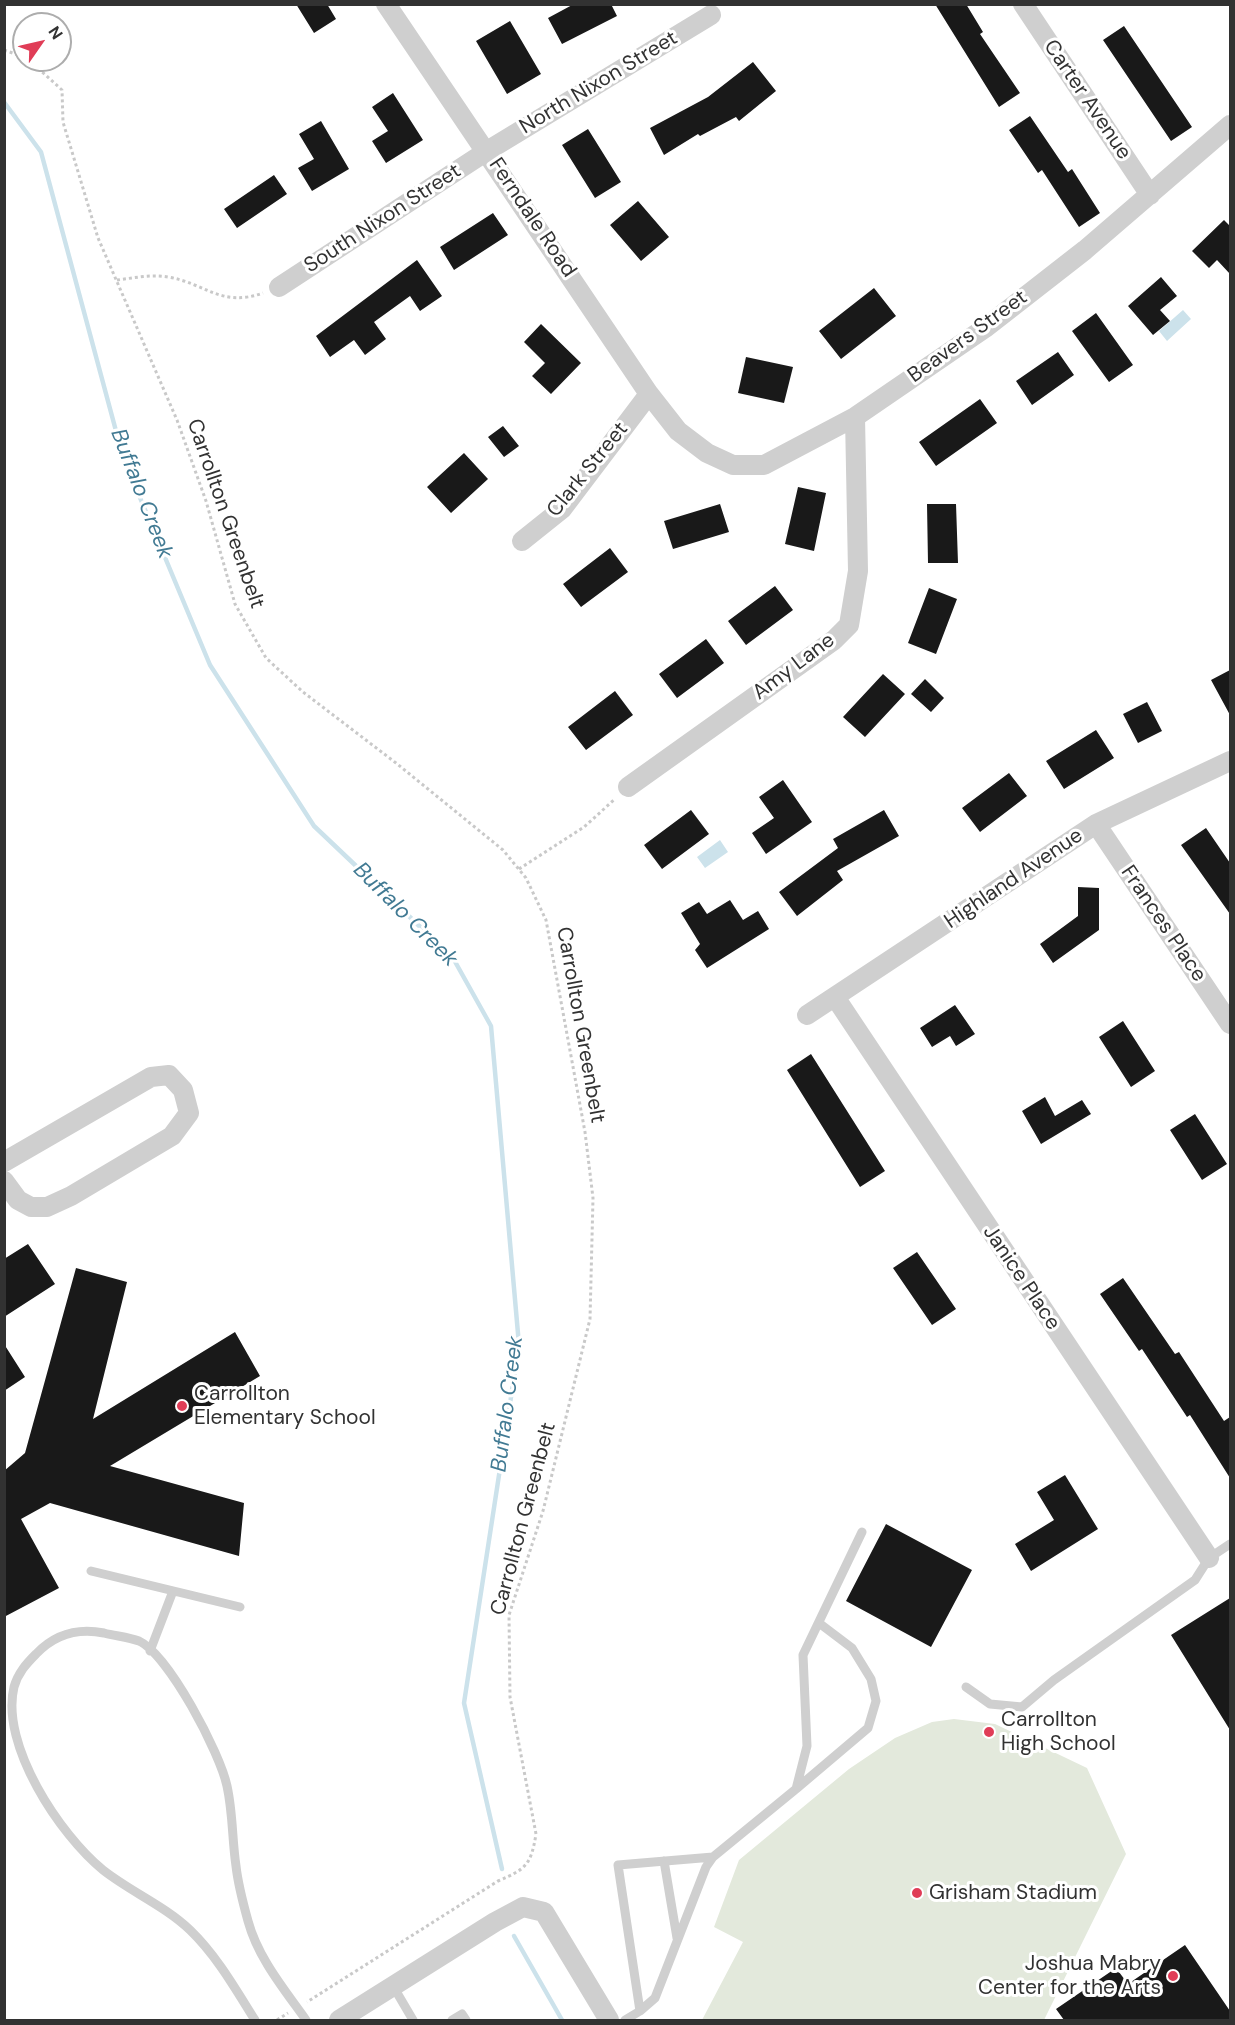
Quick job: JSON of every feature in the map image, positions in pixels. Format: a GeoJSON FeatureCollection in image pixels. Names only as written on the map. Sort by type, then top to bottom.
{"type":"FeatureCollection","features":[{"type":"Feature","properties":{"kind":"street","name":"Ferndale Road"},"geometry":{"type":"LineString","coordinates":[[386,4],[649,394],[678,431]]}},
{"type":"Feature","properties":{"kind":"street","name":"Carter Avenue"},"geometry":{"type":"LineString","coordinates":[[1023,4],[1150,195]]}},
{"type":"Feature","properties":{"kind":"street","name":"North Nixon Street"},"geometry":{"type":"LineString","coordinates":[[487,151],[711,15]]}},
{"type":"Feature","properties":{"kind":"street","name":"Beavers Street"},"geometry":{"type":"LineString","coordinates":[[678,431],[707,453],[733,465],[764,465],[855,417],[985,328],[1150,195],[1230,125]]}},
{"type":"Feature","properties":{"kind":"street","name":"South Nixon Street"},"geometry":{"type":"LineString","coordinates":[[279,287],[487,151]]}},
{"type":"Feature","properties":{"kind":"street","name":"Clark Street"},"geometry":{"type":"LineString","coordinates":[[522,541],[562,509],[649,394]]}},
{"type":"Feature","properties":{"kind":"street","name":"Amy Lane"},"geometry":{"type":"LineString","coordinates":[[628,788],[834,640],[849,625],[858,571],[855,417]]}},
{"type":"Feature","properties":{"kind":"street","name":"Highland Avenue"},"geometry":{"type":"LineString","coordinates":[[807,1015],[1096,824],[1230,761]]}},
{"type":"Feature","properties":{"kind":"street","name":"Frances Place"},"geometry":{"type":"LineString","coordinates":[[1096,824],[1230,1024]]}},
{"type":"Feature","properties":{"kind":"street","name":"Janice Place"},"geometry":{"type":"LineString","coordinates":[[835,998],[1209,1558]]}},
{"type":"Feature","properties":{"kind":"street"},"geometry":{"type":"LineString","coordinates":[[4,1162],[151,1077],[170,1075],[183,1090],[189,1113],[172,1136],[71,1196],[47,1208],[31,1207],[18,1200],[4,1181]]}},
{"type":"Feature","properties":{"kind":"street"},"geometry":{"type":"LineString","coordinates":[[339,2020],[495,1922],[523,1908],[544,1912],[609,2020]]}},
{"type":"Feature","properties":{"kind":"lane"},"geometry":{"type":"LineString","coordinates":[[796,1789],[807,1746],[803,1655],[862,1532]]}},
{"type":"Feature","properties":{"kind":"lane"},"geometry":{"type":"LineString","coordinates":[[966,1687],[990,1704],[1022,1707],[1054,1680],[1195,1580],[1209,1558],[1230,1544]]}},
{"type":"Feature","properties":{"kind":"lane"},"geometry":{"type":"LineString","coordinates":[[91,1571],[240,1607]]}},
{"type":"Feature","properties":{"kind":"lane"},"geometry":{"type":"LineString","coordinates":[[150,1651],[173,1591]]}},
{"type":"Feature","properties":{"kind":"lane"},"geometry":{"type":"LineString","coordinates":[[625,2020],[655,1998],[712,1857],[868,1728],[876,1701],[872,1679],[852,1648],[819,1623]]}},
{"type":"Feature","properties":{"kind":"lane"},"geometry":{"type":"LineString","coordinates":[[255,2020],[207,1948],[191,1931],[173,1915],[102,1869],[78,1845],[41,1795],[8,1725],[13,1689],[21,1669],[39,1650],[60,1636],[83,1629],[141,1642],[175,1680],[218,1758],[227,1785],[236,1868],[248,1922],[261,1954],[306,2020]]}},
{"type":"Feature","properties":{"kind":"lane"},"geometry":{"type":"LineString","coordinates":[[640,2011],[618,1865],[712,1857]]}},
{"type":"Feature","properties":{"kind":"lane"},"geometry":{"type":"LineString","coordinates":[[664,1861],[678,1940]]}},
{"type":"Feature","properties":{"kind":"lane"},"geometry":{"type":"LineString","coordinates":[[393,1986],[413,2020]]}},
{"type":"Feature","properties":{"kind":"lane"},"geometry":{"type":"LineString","coordinates":[[452,2020],[462,2014],[466,2020]]}},
{"type":"Feature","properties":{"kind":"path","name":"Carrollton Greenbelt"},"geometry":{"type":"LineString","coordinates":[[42,72],[62,90],[63,122],[98,238],[185,440],[206,501],[235,604],[266,658],[303,692],[396,763],[503,850],[526,878],[546,920],[585,1132],[593,1198],[590,1319],[543,1511],[509,1615],[510,1697],[536,1834],[533,1855],[518,1872],[498,1881],[277,2020]]}},
{"type":"Feature","properties":{"kind":"path"},"geometry":{"type":"LineString","coordinates":[[117,280],[146,276],[171,277],[210,294],[232,298],[256,295],[279,287]]}},
{"type":"Feature","properties":{"kind":"path"},"geometry":{"type":"LineString","coordinates":[[519,869],[584,827],[628,788]]}},
{"type":"Feature","properties":{"kind":"shaded area","name":"Grisham Stadium"},"geometry":{"type":"Polygon","coordinates":[[[954,1719],[995,1724],[1087,1768],[1126,1854],[1044,2020],[702,2020],[743,1942],[714,1927],[739,1860],[849,1769],[895,1738],[932,1722],[954,1719]]]}},
{"type":"Feature","properties":{"kind":"water"},"geometry":{"type":"Polygon","coordinates":[[[1183,310],[1191,319],[1167,341],[1159,331],[1183,310]]]}},
{"type":"Feature","properties":{"kind":"water"},"geometry":{"type":"Polygon","coordinates":[[[720,840],[728,852],[705,868],[697,857],[720,840]]]}},
{"type":"Feature","properties":{"kind":"building"},"geometry":{"type":"Polygon","coordinates":[[[296,4],[327,4],[336,19],[314,33],[296,4]]]}},
{"type":"Feature","properties":{"kind":"building"},"geometry":{"type":"Polygon","coordinates":[[[574,4],[611,4],[617,16],[562,44],[548,18],[574,4]]]}},
{"type":"Feature","properties":{"kind":"building"},"geometry":{"type":"Polygon","coordinates":[[[935,4],[966,4],[983,32],[980,34],[1020,93],[999,107],[935,4]]]}},
{"type":"Feature","properties":{"kind":"building"},"geometry":{"type":"Polygon","coordinates":[[[510,21],[541,74],[507,94],[476,41],[510,21]]]}},
{"type":"Feature","properties":{"kind":"building"},"geometry":{"type":"Polygon","coordinates":[[[1124,26],[1192,127],[1171,141],[1103,40],[1124,26]]]}},
{"type":"Feature","properties":{"kind":"building"},"geometry":{"type":"Polygon","coordinates":[[[753,62],[776,91],[739,121],[736,117],[700,136],[698,134],[664,155],[650,128],[708,97],[753,62]]]}},
{"type":"Feature","properties":{"kind":"building"},"geometry":{"type":"Polygon","coordinates":[[[393,93],[423,140],[386,163],[372,141],[388,131],[372,107],[393,93]]]}},
{"type":"Feature","properties":{"kind":"building"},"geometry":{"type":"Polygon","coordinates":[[[1030,116],[1068,172],[1072,169],[1100,213],[1079,227],[1042,170],[1038,173],[1009,130],[1030,116]]]}},
{"type":"Feature","properties":{"kind":"building"},"geometry":{"type":"Polygon","coordinates":[[[321,121],[349,169],[312,191],[298,168],[314,159],[299,134],[321,121]]]}},
{"type":"Feature","properties":{"kind":"building"},"geometry":{"type":"Polygon","coordinates":[[[588,129],[621,182],[595,198],[562,145],[588,129]]]}},
{"type":"Feature","properties":{"kind":"building"},"geometry":{"type":"Polygon","coordinates":[[[274,175],[287,194],[237,228],[224,209],[274,175]]]}},
{"type":"Feature","properties":{"kind":"building"},"geometry":{"type":"Polygon","coordinates":[[[638,201],[669,237],[641,261],[610,225],[638,201]]]}},
{"type":"Feature","properties":{"kind":"building"},"geometry":{"type":"Polygon","coordinates":[[[493,213],[508,235],[454,270],[440,247],[493,213]]]}},
{"type":"Feature","properties":{"kind":"building"},"geometry":{"type":"Polygon","coordinates":[[[1224,220],[1230,226],[1230,274],[1217,260],[1209,268],[1192,251],[1224,220]]]}},
{"type":"Feature","properties":{"kind":"building"},"geometry":{"type":"Polygon","coordinates":[[[417,260],[442,296],[420,311],[410,296],[374,322],[386,339],[365,355],[354,340],[330,357],[316,336],[417,260]]]}},
{"type":"Feature","properties":{"kind":"building"},"geometry":{"type":"Polygon","coordinates":[[[1161,277],[1177,296],[1160,310],[1170,321],[1153,335],[1128,306],[1161,277]]]}},
{"type":"Feature","properties":{"kind":"building"},"geometry":{"type":"Polygon","coordinates":[[[874,288],[896,316],[841,359],[819,331],[874,288]]]}},
{"type":"Feature","properties":{"kind":"building"},"geometry":{"type":"Polygon","coordinates":[[[1096,313],[1133,365],[1109,382],[1072,331],[1096,313]]]}},
{"type":"Feature","properties":{"kind":"building"},"geometry":{"type":"Polygon","coordinates":[[[541,324],[581,363],[551,394],[532,376],[545,363],[524,342],[541,324]]]}},
{"type":"Feature","properties":{"kind":"building"},"geometry":{"type":"Polygon","coordinates":[[[1058,352],[1074,375],[1032,405],[1016,381],[1058,352]]]}},
{"type":"Feature","properties":{"kind":"building"},"geometry":{"type":"Polygon","coordinates":[[[746,357],[793,367],[784,403],[738,393],[746,357]]]}},
{"type":"Feature","properties":{"kind":"building"},"geometry":{"type":"Polygon","coordinates":[[[980,399],[997,423],[936,466],[919,442],[980,399]]]}},
{"type":"Feature","properties":{"kind":"building"},"geometry":{"type":"Polygon","coordinates":[[[503,426],[519,446],[504,457],[488,437],[503,426]]]}},
{"type":"Feature","properties":{"kind":"building"},"geometry":{"type":"Polygon","coordinates":[[[464,453],[488,479],[451,513],[427,487],[464,453]]]}},
{"type":"Feature","properties":{"kind":"building"},"geometry":{"type":"Polygon","coordinates":[[[798,487],[826,493],[814,551],[785,544],[798,487]]]}},
{"type":"Feature","properties":{"kind":"building"},"geometry":{"type":"Polygon","coordinates":[[[720,504],[729,532],[673,549],[664,521],[720,504]]]}},
{"type":"Feature","properties":{"kind":"building"},"geometry":{"type":"Polygon","coordinates":[[[927,504],[956,504],[958,563],[928,563],[927,504]]]}},
{"type":"Feature","properties":{"kind":"building"},"geometry":{"type":"Polygon","coordinates":[[[610,548],[628,572],[581,607],[563,584],[610,548]]]}},
{"type":"Feature","properties":{"kind":"building"},"geometry":{"type":"Polygon","coordinates":[[[775,586],[793,610],[746,645],[728,621],[775,586]]]}},
{"type":"Feature","properties":{"kind":"building"},"geometry":{"type":"Polygon","coordinates":[[[929,588],[957,599],[936,654],[908,643],[929,588]]]}},
{"type":"Feature","properties":{"kind":"building"},"geometry":{"type":"Polygon","coordinates":[[[706,639],[724,663],[677,698],[659,674],[706,639]]]}},
{"type":"Feature","properties":{"kind":"building"},"geometry":{"type":"Polygon","coordinates":[[[1230,670],[1230,715],[1211,680],[1230,670]]]}},
{"type":"Feature","properties":{"kind":"building"},"geometry":{"type":"Polygon","coordinates":[[[883,674],[905,694],[865,737],[843,717],[883,674]]]}},
{"type":"Feature","properties":{"kind":"building"},"geometry":{"type":"Polygon","coordinates":[[[925,679],[944,698],[931,712],[911,694],[925,679]]]}},
{"type":"Feature","properties":{"kind":"building"},"geometry":{"type":"Polygon","coordinates":[[[615,691],[633,715],[586,750],[568,727],[615,691]]]}},
{"type":"Feature","properties":{"kind":"building"},"geometry":{"type":"Polygon","coordinates":[[[1147,702],[1162,731],[1138,743],[1123,714],[1147,702]]]}},
{"type":"Feature","properties":{"kind":"building"},"geometry":{"type":"Polygon","coordinates":[[[1096,730],[1114,758],[1064,789],[1046,761],[1096,730]]]}},
{"type":"Feature","properties":{"kind":"building"},"geometry":{"type":"Polygon","coordinates":[[[1009,773],[1027,796],[980,832],[962,808],[1009,773]]]}},
{"type":"Feature","properties":{"kind":"building"},"geometry":{"type":"Polygon","coordinates":[[[783,780],[812,822],[766,854],[752,833],[774,818],[759,797],[783,780]]]}},
{"type":"Feature","properties":{"kind":"building"},"geometry":{"type":"Polygon","coordinates":[[[691,810],[709,834],[662,869],[644,845],[691,810]]]}},
{"type":"Feature","properties":{"kind":"building"},"geometry":{"type":"Polygon","coordinates":[[[884,810],[899,836],[837,871],[843,880],[797,916],[779,892],[838,848],[833,839],[884,810]]]}},
{"type":"Feature","properties":{"kind":"building"},"geometry":{"type":"Polygon","coordinates":[[[1206,828],[1230,863],[1230,914],[1181,845],[1206,828]]]}},
{"type":"Feature","properties":{"kind":"building"},"geometry":{"type":"Polygon","coordinates":[[[1078,887],[1099,888],[1099,930],[1053,963],[1040,944],[1078,916],[1078,887]]]}},
{"type":"Feature","properties":{"kind":"building"},"geometry":{"type":"Polygon","coordinates":[[[730,900],[743,920],[758,911],[769,929],[707,968],[695,950],[700,944],[681,913],[699,902],[707,914],[730,900]]]}},
{"type":"Feature","properties":{"kind":"building"},"geometry":{"type":"Polygon","coordinates":[[[955,1005],[975,1034],[956,1046],[950,1036],[932,1047],[920,1028],[955,1005]]]}},
{"type":"Feature","properties":{"kind":"building"},"geometry":{"type":"Polygon","coordinates":[[[1123,1021],[1155,1071],[1131,1087],[1099,1037],[1123,1021]]]}},
{"type":"Feature","properties":{"kind":"building"},"geometry":{"type":"Polygon","coordinates":[[[811,1054],[885,1171],[860,1187],[787,1070],[811,1054]]]}},
{"type":"Feature","properties":{"kind":"building"},"geometry":{"type":"Polygon","coordinates":[[[1045,1097],[1055,1116],[1082,1100],[1091,1114],[1041,1144],[1022,1111],[1045,1097]]]}},
{"type":"Feature","properties":{"kind":"building"},"geometry":{"type":"Polygon","coordinates":[[[1195,1114],[1227,1164],[1202,1180],[1170,1130],[1195,1114]]]}},
{"type":"Feature","properties":{"kind":"building"},"geometry":{"type":"Polygon","coordinates":[[[28,1244],[55,1284],[4,1317],[4,1259],[28,1244]]]}},
{"type":"Feature","properties":{"kind":"building"},"geometry":{"type":"Polygon","coordinates":[[[917,1252],[956,1309],[932,1325],[893,1268],[917,1252]]]}},
{"type":"Feature","properties":{"kind":"building"},"geometry":{"type":"Polygon","coordinates":[[[76,1268],[127,1282],[93,1419],[235,1332],[260,1376],[110,1466],[244,1503],[239,1556],[50,1503],[21,1519],[59,1588],[4,1617],[4,1471],[25,1453],[76,1268]]]}},
{"type":"Feature","properties":{"kind":"building"},"geometry":{"type":"Polygon","coordinates":[[[1123,1278],[1175,1354],[1179,1352],[1224,1421],[1230,1417],[1230,1478],[1190,1415],[1187,1417],[1142,1349],[1139,1351],[1100,1294],[1123,1278]]]}},
{"type":"Feature","properties":{"kind":"building"},"geometry":{"type":"Polygon","coordinates":[[[4,1344],[25,1377],[4,1391],[4,1344]]]}},
{"type":"Feature","properties":{"kind":"building"},"geometry":{"type":"Polygon","coordinates":[[[1065,1475],[1098,1529],[1031,1571],[1015,1544],[1054,1520],[1037,1492],[1065,1475]]]}},
{"type":"Feature","properties":{"kind":"building"},"geometry":{"type":"Polygon","coordinates":[[[886,1524],[972,1570],[931,1647],[846,1601],[886,1524]]]}},
{"type":"Feature","properties":{"kind":"building"},"geometry":{"type":"Polygon","coordinates":[[[1230,1598],[1230,1730],[1171,1635],[1230,1598]]]}},
{"type":"Feature","properties":{"kind":"building","name":"Joshua Mabry Center for the Arts"},"geometry":{"type":"Polygon","coordinates":[[[1185,1945],[1230,2011],[1230,2020],[1064,2020],[1056,2009],[1116,1968],[1128,1984],[1185,1945]]]}},
{"type":"Feature","properties":{"kind":"waterway","name":"Buffalo Creek"},"geometry":{"type":"LineString","coordinates":[[4,102],[41,152],[123,457],[210,665],[314,826],[453,958],[491,1026],[519,1345],[464,1703],[502,1869]]}},
{"type":"Feature","properties":{"kind":"waterway","name":"Buffalo Creek"},"geometry":{"type":"LineString","coordinates":[[514,1936],[562,2020]]}},
{"type":"Feature","properties":{"kind":"place","name":"Carrollton Elementary School"},"geometry":{"type":"Point","coordinates":[182,1406]}},
{"type":"Feature","properties":{"kind":"place","name":"Carrollton High School"},"geometry":{"type":"Point","coordinates":[989,1732]}},
{"type":"Feature","properties":{"kind":"place","name":"Grisham Stadium"},"geometry":{"type":"Point","coordinates":[917,1893]}},
{"type":"Feature","properties":{"kind":"place","name":"Joshua Mabry Center for the Arts"},"geometry":{"type":"Point","coordinates":[1173,1976]}}]}
